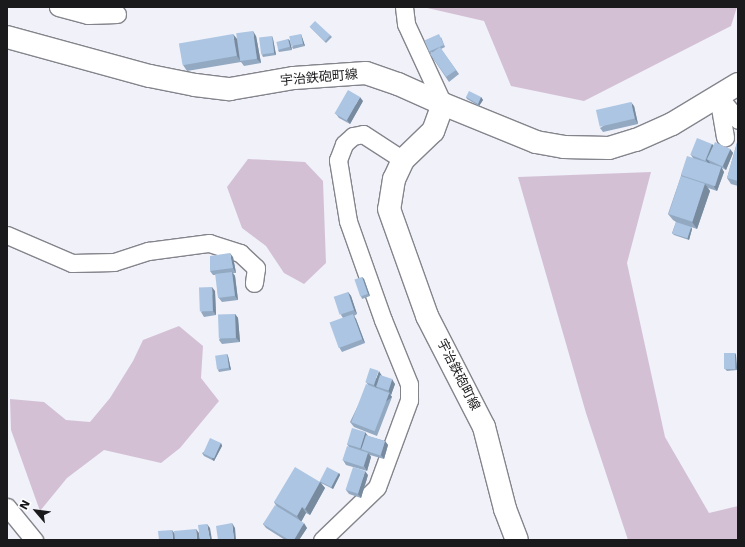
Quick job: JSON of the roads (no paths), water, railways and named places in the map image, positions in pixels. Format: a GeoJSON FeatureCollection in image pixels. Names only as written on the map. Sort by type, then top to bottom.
{"type":"FeatureCollection","features":[{"type":"Feature","properties":{"kind":"main road","name":"宇治鉄砲町線"},"geometry":{"type":"LineString","coordinates":[[7,36],[150,76],[195,86],[230,90],[294,78],[366,73],[398,84],[443,104],[433,131],[403,160],[394,179],[389,209],[427,316],[484,427],[505,509],[517,540]]}},
{"type":"Feature","properties":{"kind":"main road"},"geometry":{"type":"LineString","coordinates":[[443,104],[536,142],[586,148],[609,148],[636,140],[672,124],[738,84]]}},
{"type":"Feature","properties":{"kind":"street"},"geometry":{"type":"LineString","coordinates":[[58,7],[88,16],[117,14]]}},
{"type":"Feature","properties":{"kind":"street"},"geometry":{"type":"LineString","coordinates":[[404,7],[406,24],[443,104]]}},
{"type":"Feature","properties":{"kind":"street"},"geometry":{"type":"LineString","coordinates":[[718,96],[738,120]]}},
{"type":"Feature","properties":{"kind":"street"},"geometry":{"type":"LineString","coordinates":[[718,96],[725,137]]}},
{"type":"Feature","properties":{"kind":"street"},"geometry":{"type":"LineString","coordinates":[[322,540],[377,487],[409,400],[409,384],[388,333],[348,221],[338,160],[344,144],[353,136],[363,134],[403,160]]}},
{"type":"Feature","properties":{"kind":"street"},"geometry":{"type":"LineString","coordinates":[[7,235],[72,263],[114,262],[148,251],[209,243],[240,254],[256,268],[254,283]]}},
{"type":"Feature","properties":{"kind":"street"},"geometry":{"type":"LineString","coordinates":[[7,507],[34,540]]}}]}
